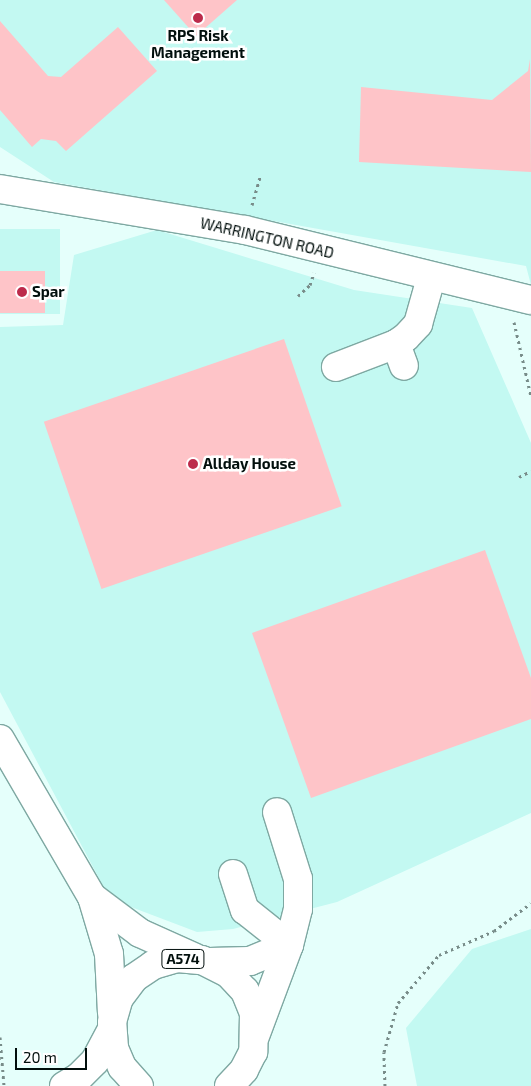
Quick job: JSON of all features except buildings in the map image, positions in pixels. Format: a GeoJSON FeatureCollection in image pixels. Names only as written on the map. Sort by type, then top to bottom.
{"type":"FeatureCollection","features":[{"type":"Feature","properties":{"kind":"main road","name":"WARRINGTON ROAD"},"geometry":{"type":"LineString","coordinates":[[0,189],[245,230],[431,278],[524,299]]}},
{"type":"Feature","properties":{"kind":"main road"},"geometry":{"type":"LineString","coordinates":[[336,367],[400,355],[418,324],[431,278]]}},
{"type":"Feature","properties":{"kind":"main road","name":"A574"},"geometry":{"type":"LineString","coordinates":[[0,739],[92,897],[109,954],[114,1048],[122,1066],[140,1086]]}},
{"type":"Feature","properties":{"kind":"main road"},"geometry":{"type":"LineString","coordinates":[[229,1086],[244,1070],[289,945],[298,909],[298,879],[277,812]]}},
{"type":"Feature","properties":{"kind":"main road"},"geometry":{"type":"LineString","coordinates":[[233,874],[245,910],[289,945]]}},
{"type":"Feature","properties":{"kind":"main road","name":"A574"},"geometry":{"type":"LineString","coordinates":[[92,897],[140,933],[205,961],[229,974],[245,991],[254,1013],[256,1086]]}},
{"type":"Feature","properties":{"kind":"main road"},"geometry":{"type":"LineString","coordinates":[[205,961],[250,961],[289,945]]}},
{"type":"Feature","properties":{"kind":"main road","name":"A574"},"geometry":{"type":"LineString","coordinates":[[112,1025],[119,998],[134,978],[154,965],[177,958],[205,961]]}},
{"type":"Feature","properties":{"kind":"main road"},"geometry":{"type":"LineString","coordinates":[[64,1086],[79,1077],[95,1060],[112,1025]]}},
{"type":"Feature","properties":{"kind":"path"},"geometry":{"type":"LineString","coordinates":[[251,207],[261,174]]}},
{"type":"Feature","properties":{"kind":"path"},"geometry":{"type":"LineString","coordinates":[[298,296],[310,285],[315,271]]}},
{"type":"Feature","properties":{"kind":"path"},"geometry":{"type":"LineString","coordinates":[[524,299],[514,329],[531,396]]}},
{"type":"Feature","properties":{"kind":"path"},"geometry":{"type":"LineString","coordinates":[[519,477],[531,471]]}},
{"type":"Feature","properties":{"kind":"path"},"geometry":{"type":"LineString","coordinates":[[385,1086],[384,1052],[398,1003],[439,954],[494,931],[531,903]]}},
{"type":"Feature","properties":{"kind":"path"},"geometry":{"type":"LineString","coordinates":[[0,1037],[4,1086]]}},
{"type":"Feature","properties":{"kind":"shaded area"},"geometry":{"type":"Polygon","coordinates":[[[0,0],[531,0],[531,285],[526,266],[54,182],[0,147],[0,0]]]}},
{"type":"Feature","properties":{"kind":"shaded area"},"geometry":{"type":"Polygon","coordinates":[[[0,229],[60,229],[60,314],[0,314],[0,229]]]}},
{"type":"Feature","properties":{"kind":"shaded area"},"geometry":{"type":"Polygon","coordinates":[[[157,230],[354,290],[472,308],[531,443],[531,813],[337,902],[233,929],[197,932],[110,899],[0,692],[0,327],[63,325],[74,255],[157,230]]]}},
{"type":"Feature","properties":{"kind":"shaded area"},"geometry":{"type":"Polygon","coordinates":[[[531,929],[531,1086],[417,1086],[406,1028],[472,949],[531,929]]]}},
{"type":"Feature","properties":{"kind":"place","name":"RPS Risk Management"},"geometry":{"type":"Point","coordinates":[198,18]}},
{"type":"Feature","properties":{"kind":"place","name":"Spar"},"geometry":{"type":"Point","coordinates":[22,292]}},
{"type":"Feature","properties":{"kind":"place","name":"Allday House"},"geometry":{"type":"Point","coordinates":[193,464]}}]}
